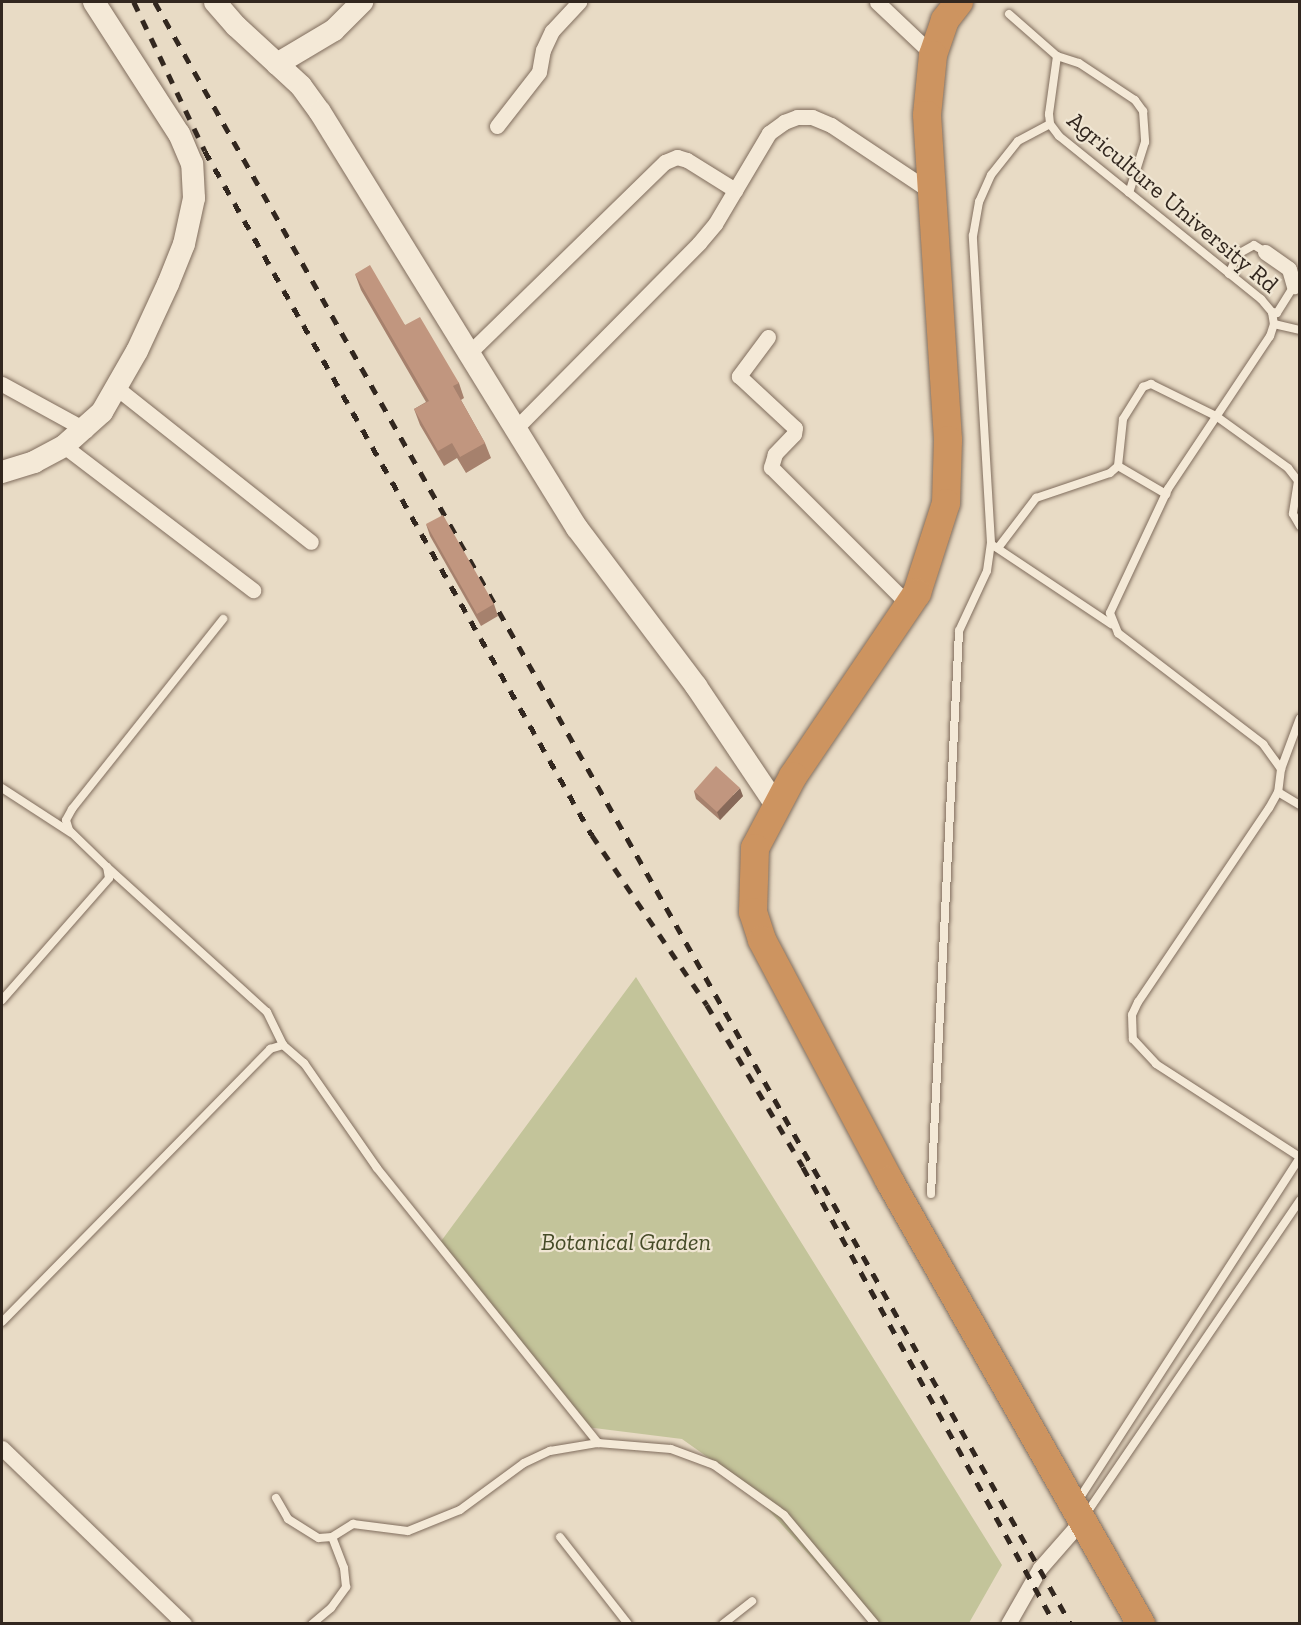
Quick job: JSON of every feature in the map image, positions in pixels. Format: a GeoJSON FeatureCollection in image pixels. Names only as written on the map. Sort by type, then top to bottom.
{"type":"FeatureCollection","features":[{"type":"Feature","properties":{"kind":"highway"},"geometry":{"type":"LineString","coordinates":[[959,2],[945,20],[933,55],[927,115],[930,191],[948,440],[946,492],[936,537],[909,605],[776,805],[755,848],[752,878],[753,912],[762,940],[888,1180],[1141,1623]]}},
{"type":"Feature","properties":{"kind":"street"},"geometry":{"type":"LineString","coordinates":[[2,472],[34,462],[64,446],[86,430],[118,389],[184,244],[193,187],[192,164],[179,134],[94,2]]}},
{"type":"Feature","properties":{"kind":"street"},"geometry":{"type":"LineString","coordinates":[[215,2],[277,64],[320,112],[577,528],[696,686],[776,805]]}},
{"type":"Feature","properties":{"kind":"street"},"geometry":{"type":"LineString","coordinates":[[277,64],[334,30],[362,2]]}},
{"type":"Feature","properties":{"kind":"street"},"geometry":{"type":"LineString","coordinates":[[497,126],[539,72],[543,50],[552,31],[579,2]]}},
{"type":"Feature","properties":{"kind":"street"},"geometry":{"type":"LineString","coordinates":[[877,2],[933,55]]}},
{"type":"Feature","properties":{"kind":"street"},"geometry":{"type":"LineString","coordinates":[[516,428],[699,243],[769,134],[797,117],[813,117],[831,124],[930,191]]}},
{"type":"Feature","properties":{"kind":"street"},"geometry":{"type":"LineString","coordinates":[[469,353],[665,162],[677,157],[687,160],[735,190]]}},
{"type":"Feature","properties":{"kind":"street"},"geometry":{"type":"LineString","coordinates":[[1265,252],[1288,268],[1294,286]]}},
{"type":"Feature","properties":{"kind":"street"},"geometry":{"type":"LineString","coordinates":[[768,337],[739,376],[795,428],[775,454],[771,467],[909,605]]}},
{"type":"Feature","properties":{"kind":"street"},"geometry":{"type":"LineString","coordinates":[[2,384],[86,430]]}},
{"type":"Feature","properties":{"kind":"street"},"geometry":{"type":"LineString","coordinates":[[118,389],[311,542]]}},
{"type":"Feature","properties":{"kind":"street"},"geometry":{"type":"LineString","coordinates":[[64,446],[253,590]]}},
{"type":"Feature","properties":{"kind":"street"},"geometry":{"type":"LineString","coordinates":[[2,1448],[184,1623]]}},
{"type":"Feature","properties":{"kind":"street"},"geometry":{"type":"LineString","coordinates":[[1008,1623],[1040,1568],[1078,1513]]}},
{"type":"Feature","properties":{"kind":"lane"},"geometry":{"type":"LineString","coordinates":[[1009,14],[1057,56],[1079,63],[1135,100],[1143,111],[1145,142],[1129,193]]}},
{"type":"Feature","properties":{"kind":"lane","name":"Agriculture University Rd"},"geometry":{"type":"LineString","coordinates":[[1057,56],[1050,124],[1272,312],[1274,324],[1166,494],[1113,602],[1112,624]]}},
{"type":"Feature","properties":{"kind":"lane"},"geometry":{"type":"LineString","coordinates":[[931,1194],[959,631],[987,571],[991,543],[972,267],[975,218],[991,175],[1006,154],[1018,141],[1050,124]]}},
{"type":"Feature","properties":{"kind":"lane"},"geometry":{"type":"LineString","coordinates":[[1229,274],[1238,254],[1254,245],[1265,252]]}},
{"type":"Feature","properties":{"kind":"lane"},"geometry":{"type":"LineString","coordinates":[[1272,312],[1277,313],[1294,286]]}},
{"type":"Feature","properties":{"kind":"lane"},"geometry":{"type":"LineString","coordinates":[[1274,324],[1299,330]]}},
{"type":"Feature","properties":{"kind":"lane"},"geometry":{"type":"LineString","coordinates":[[998,548],[1036,498],[1110,473],[1118,466],[1123,419],[1143,387],[1151,384],[1161,386],[1216,416],[1295,475],[1298,481],[1293,514],[1299,526]]}},
{"type":"Feature","properties":{"kind":"lane"},"geometry":{"type":"LineString","coordinates":[[1118,466],[1166,494]]}},
{"type":"Feature","properties":{"kind":"lane"},"geometry":{"type":"LineString","coordinates":[[991,543],[1112,624],[1118,633],[1263,744],[1281,769]]}},
{"type":"Feature","properties":{"kind":"lane"},"geometry":{"type":"LineString","coordinates":[[74,836],[66,820],[72,809],[223,619]]}},
{"type":"Feature","properties":{"kind":"lane"},"geometry":{"type":"LineString","coordinates":[[1078,1513],[1295,1170],[1299,1158],[1156,1064],[1133,1039],[1130,1028],[1138,1002],[1278,792],[1281,769],[1299,718]]}},
{"type":"Feature","properties":{"kind":"lane"},"geometry":{"type":"LineString","coordinates":[[2,788],[74,836],[267,1011],[283,1045],[304,1063],[377,1168],[598,1443]]}},
{"type":"Feature","properties":{"kind":"lane"},"geometry":{"type":"LineString","coordinates":[[1278,792],[1299,804]]}},
{"type":"Feature","properties":{"kind":"lane"},"geometry":{"type":"LineString","coordinates":[[2,1000],[101,889],[109,878],[107,867]]}},
{"type":"Feature","properties":{"kind":"lane"},"geometry":{"type":"LineString","coordinates":[[2,1322],[270,1049],[283,1045]]}},
{"type":"Feature","properties":{"kind":"lane"},"geometry":{"type":"LineString","coordinates":[[1295,1170],[1299,1179]]}},
{"type":"Feature","properties":{"kind":"lane"},"geometry":{"type":"LineString","coordinates":[[1078,1513],[1299,1200]]}},
{"type":"Feature","properties":{"kind":"lane"},"geometry":{"type":"LineString","coordinates":[[276,1498],[288,1519],[302,1531],[319,1538],[332,1537],[353,1524],[395,1531],[422,1527],[460,1510],[524,1463],[550,1451],[598,1443],[693,1455],[756,1492],[801,1532],[875,1623]]}},
{"type":"Feature","properties":{"kind":"lane"},"geometry":{"type":"LineString","coordinates":[[312,1623],[331,1608],[346,1587],[344,1568],[332,1537]]}},
{"type":"Feature","properties":{"kind":"lane"},"geometry":{"type":"LineString","coordinates":[[560,1537],[628,1623]]}},
{"type":"Feature","properties":{"kind":"lane"},"geometry":{"type":"LineString","coordinates":[[723,1623],[752,1601]]}},
{"type":"Feature","properties":{"kind":"green space","name":"Botanical Garden"},"geometry":{"type":"Polygon","coordinates":[[[636,977],[1002,1565],[969,1623],[871,1623],[744,1483],[682,1439],[586,1427],[436,1248],[636,977]]]}},
{"type":"Feature","properties":{"kind":"building"},"geometry":{"type":"Polygon","coordinates":[[[370,265],[405,325],[420,317],[459,383],[453,386],[485,443],[460,457],[452,443],[438,451],[414,409],[429,401],[355,274],[370,265]]]}},
{"type":"Feature","properties":{"kind":"building"},"geometry":{"type":"Polygon","coordinates":[[[443,515],[494,604],[477,614],[426,524],[443,515]]]}},
{"type":"Feature","properties":{"kind":"building"},"geometry":{"type":"Polygon","coordinates":[[[716,766],[740,788],[717,812],[694,791],[716,766]]]}},
{"type":"Feature","properties":{"kind":"railway"},"geometry":{"type":"LineString","coordinates":[[134,2],[205,151],[592,835],[707,1005],[803,1167],[1055,1624]]}},
{"type":"Feature","properties":{"kind":"railway"},"geometry":{"type":"LineString","coordinates":[[155,2],[1071,1624]]}}]}
